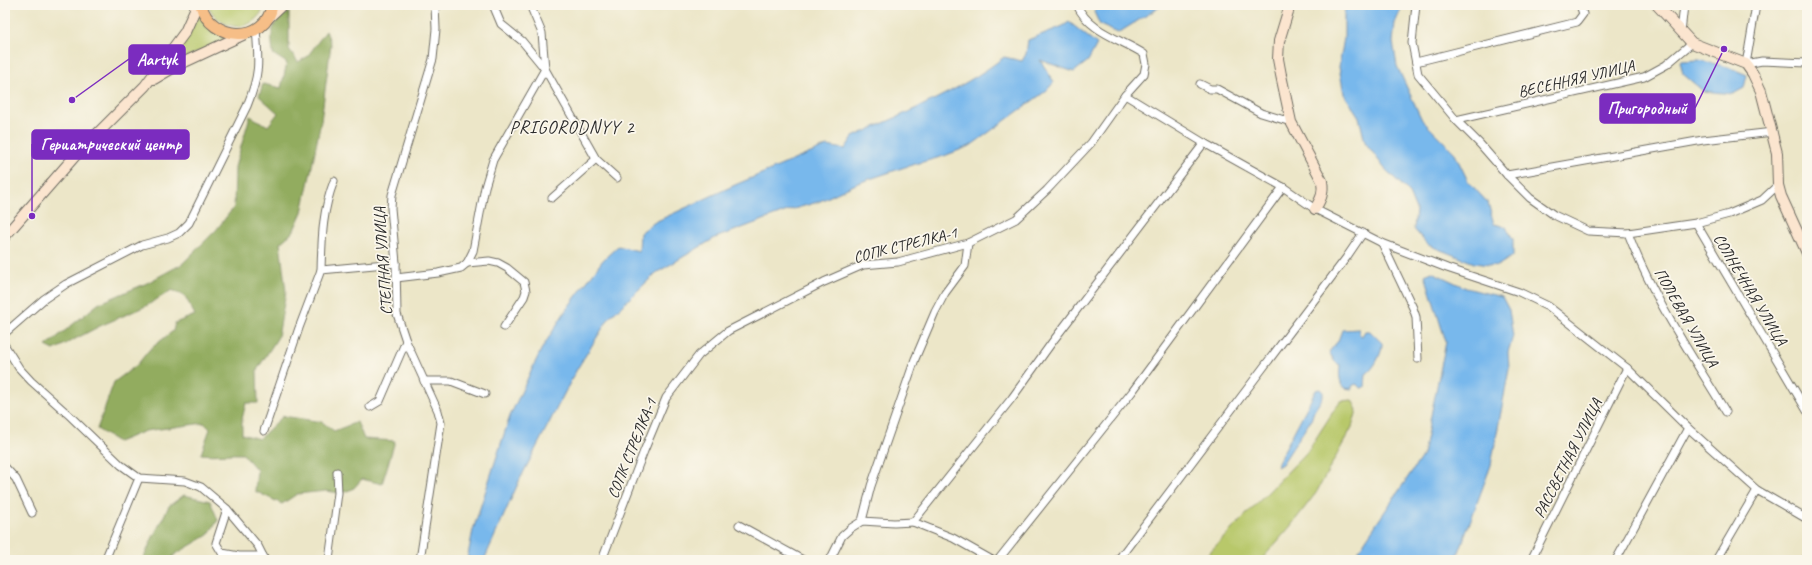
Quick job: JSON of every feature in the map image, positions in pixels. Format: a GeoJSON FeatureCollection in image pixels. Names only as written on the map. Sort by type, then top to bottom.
{"type":"FeatureCollection","features":[{"type":"Feature","properties":{"kind":"main road"},"geometry":{"type":"LineString","coordinates":[[201,5],[205,16],[211,24],[219,30],[238,34],[252,31],[267,19],[272,5]]}},
{"type":"Feature","properties":{"kind":"street"},"geometry":{"type":"LineString","coordinates":[[5,236],[75,156],[145,86],[185,32],[197,5]]}},
{"type":"Feature","properties":{"kind":"street"},"geometry":{"type":"LineString","coordinates":[[267,19],[282,5]]}},
{"type":"Feature","properties":{"kind":"street","name":"СТЕПНАЯ УЛИЦА"},"geometry":{"type":"LineString","coordinates":[[420,560],[441,423],[438,411],[406,340],[397,314],[396,263],[391,208],[392,195],[433,59],[436,29],[435,5]]}},
{"type":"Feature","properties":{"kind":"street"},"geometry":{"type":"LineString","coordinates":[[493,5],[501,24],[522,41],[545,69],[596,159],[617,178]]}},
{"type":"Feature","properties":{"kind":"street"},"geometry":{"type":"LineString","coordinates":[[396,278],[443,272],[461,268],[467,263],[473,251],[485,188],[493,160],[545,69],[542,33],[530,5]]}},
{"type":"Feature","properties":{"kind":"street","name":"СОПК СТРЕЛКА-1"},"geometry":{"type":"LineString","coordinates":[[602,560],[666,398],[699,355],[728,331],[824,282],[864,266],[898,262],[968,243],[1016,219],[1091,143],[1125,96],[1144,74],[1146,64],[1144,54],[1098,28],[1082,15],[1077,5]]}},
{"type":"Feature","properties":{"kind":"street"},"geometry":{"type":"LineString","coordinates":[[1290,5],[1279,42],[1278,59],[1291,122],[1322,181],[1324,191],[1322,198],[1315,209]]}},
{"type":"Feature","properties":{"kind":"street"},"geometry":{"type":"LineString","coordinates":[[1416,5],[1412,43],[1418,74],[1456,120],[1530,198],[1554,215],[1574,225],[1588,231],[1628,233],[1696,223],[1746,208],[1762,200],[1778,185]]}},
{"type":"Feature","properties":{"kind":"street"},"geometry":{"type":"LineString","coordinates":[[1416,62],[1577,22],[1583,14],[1580,5]]}},
{"type":"Feature","properties":{"kind":"street"},"geometry":{"type":"LineString","coordinates":[[1657,5],[1692,43],[1746,64],[1762,61],[1807,63]]}},
{"type":"Feature","properties":{"kind":"street"},"geometry":{"type":"LineString","coordinates":[[1681,32],[1684,5]]}},
{"type":"Feature","properties":{"kind":"street"},"geometry":{"type":"LineString","coordinates":[[1756,5],[1746,64],[1761,91],[1773,132],[1778,153],[1778,185],[1781,196],[1807,253]]}},
{"type":"Feature","properties":{"kind":"street"},"geometry":{"type":"LineString","coordinates":[[5,333],[44,299],[66,284],[142,245],[168,238],[179,233],[189,223],[247,106],[254,88],[259,67],[252,31],[176,66],[145,86]]}},
{"type":"Feature","properties":{"kind":"street","name":"ВЕСЕННЯЯ УЛИЦА"},"geometry":{"type":"LineString","coordinates":[[1456,120],[1623,83],[1644,76],[1666,64],[1692,43]]}},
{"type":"Feature","properties":{"kind":"street"},"geometry":{"type":"LineString","coordinates":[[1200,84],[1210,89],[1217,89],[1261,113],[1291,122]]}},
{"type":"Feature","properties":{"kind":"street"},"geometry":{"type":"LineString","coordinates":[[1125,96],[1204,143],[1283,187],[1315,209],[1362,233],[1447,268],[1518,292],[1548,306],[1627,368],[1688,428],[1757,490],[1807,519]]}},
{"type":"Feature","properties":{"kind":"street"},"geometry":{"type":"LineString","coordinates":[[1507,175],[1703,140],[1773,132]]}},
{"type":"Feature","properties":{"kind":"street"},"geometry":{"type":"LineString","coordinates":[[913,522],[1012,398],[1053,341],[1204,143]]}},
{"type":"Feature","properties":{"kind":"street"},"geometry":{"type":"LineString","coordinates":[[552,198],[596,159]]}},
{"type":"Feature","properties":{"kind":"street"},"geometry":{"type":"LineString","coordinates":[[264,432],[299,328],[321,270],[322,228],[326,201],[334,181]]}},
{"type":"Feature","properties":{"kind":"street"},"geometry":{"type":"LineString","coordinates":[[998,560],[1132,392],[1283,187]]}},
{"type":"Feature","properties":{"kind":"street","name":"СОЛНЕЧНАЯ УЛИЦА"},"geometry":{"type":"LineString","coordinates":[[1696,223],[1807,411]]}},
{"type":"Feature","properties":{"kind":"street"},"geometry":{"type":"LineString","coordinates":[[1118,560],[1346,258],[1362,233]]}},
{"type":"Feature","properties":{"kind":"street","name":"ПОЛЕВАЯ УЛИЦА"},"geometry":{"type":"LineString","coordinates":[[1628,233],[1638,259],[1664,309],[1726,412]]}},
{"type":"Feature","properties":{"kind":"street"},"geometry":{"type":"LineString","coordinates":[[1382,242],[1416,317],[1418,359]]}},
{"type":"Feature","properties":{"kind":"street"},"geometry":{"type":"LineString","coordinates":[[862,521],[871,486],[915,359],[946,293],[965,266],[968,243]]}},
{"type":"Feature","properties":{"kind":"street"},"geometry":{"type":"LineString","coordinates":[[467,263],[480,260],[498,263],[524,282],[526,291],[524,296],[504,328]]}},
{"type":"Feature","properties":{"kind":"street"},"geometry":{"type":"LineString","coordinates":[[321,270],[396,263]]}},
{"type":"Feature","properties":{"kind":"street"},"geometry":{"type":"LineString","coordinates":[[370,407],[380,401],[406,340]]}},
{"type":"Feature","properties":{"kind":"street"},"geometry":{"type":"LineString","coordinates":[[5,346],[19,368],[31,381],[70,416],[120,465],[139,478],[185,481],[201,487],[227,509],[258,546],[264,558]]}},
{"type":"Feature","properties":{"kind":"street","name":"РАССВЕТНАЯ УЛИЦА"},"geometry":{"type":"LineString","coordinates":[[1531,560],[1627,368]]}},
{"type":"Feature","properties":{"kind":"street"},"geometry":{"type":"LineString","coordinates":[[424,381],[451,381],[486,394]]}},
{"type":"Feature","properties":{"kind":"street"},"geometry":{"type":"LineString","coordinates":[[1616,560],[1688,428]]}},
{"type":"Feature","properties":{"kind":"street"},"geometry":{"type":"LineString","coordinates":[[5,467],[16,479],[32,513]]}},
{"type":"Feature","properties":{"kind":"street"},"geometry":{"type":"LineString","coordinates":[[329,560],[338,493],[337,472]]}},
{"type":"Feature","properties":{"kind":"street"},"geometry":{"type":"LineString","coordinates":[[105,560],[139,478]]}},
{"type":"Feature","properties":{"kind":"street"},"geometry":{"type":"LineString","coordinates":[[1716,560],[1757,490]]}},
{"type":"Feature","properties":{"kind":"street"},"geometry":{"type":"LineString","coordinates":[[227,509],[216,542],[222,553],[264,558]]}},
{"type":"Feature","properties":{"kind":"street"},"geometry":{"type":"LineString","coordinates":[[830,560],[842,536],[850,528],[862,521],[894,523],[913,522],[953,538],[992,560]]}},
{"type":"Feature","properties":{"kind":"street"},"geometry":{"type":"LineString","coordinates":[[739,525],[803,560]]}},
{"type":"Feature","properties":{"kind":"street"},"geometry":{"type":"LineString","coordinates":[[1804,560],[1807,556]]}},
{"type":"Feature","properties":{"kind":"green space"},"geometry":{"type":"Polygon","coordinates":[[[208,5],[265,5],[260,14],[253,21],[245,25],[237,26],[228,25],[220,21],[213,14],[208,5]]]}},
{"type":"Feature","properties":{"kind":"green space"},"geometry":{"type":"Polygon","coordinates":[[[197,8],[230,37],[164,68],[197,8]]]}},
{"type":"Feature","properties":{"kind":"green space"},"geometry":{"type":"Polygon","coordinates":[[[289,12],[289,49],[298,62],[307,57],[326,31],[331,44],[321,121],[302,212],[293,232],[280,243],[286,292],[278,337],[257,370],[258,403],[246,403],[242,419],[242,434],[259,439],[283,416],[322,422],[334,431],[357,422],[364,439],[395,441],[382,484],[362,479],[353,489],[340,493],[326,491],[297,494],[282,504],[255,491],[257,470],[243,454],[201,454],[210,429],[204,423],[145,431],[118,442],[97,429],[114,382],[137,365],[149,350],[173,331],[175,323],[195,315],[185,296],[172,290],[146,306],[100,326],[54,350],[46,346],[98,304],[147,283],[182,264],[217,229],[234,207],[235,167],[250,116],[268,126],[278,113],[259,96],[263,84],[281,88],[287,63],[273,54],[272,35],[278,20],[289,12]]]}},
{"type":"Feature","properties":{"kind":"green space"},"geometry":{"type":"Polygon","coordinates":[[[1352,400],[1357,410],[1352,427],[1316,493],[1289,528],[1261,560],[1202,560],[1307,452],[1340,401],[1352,400]]]}},
{"type":"Feature","properties":{"kind":"green space"},"geometry":{"type":"Polygon","coordinates":[[[184,495],[210,501],[218,520],[208,535],[174,555],[171,560],[143,560],[169,506],[184,495]]]}},
{"type":"Feature","properties":{"kind":"water"},"geometry":{"type":"Polygon","coordinates":[[[1097,5],[1163,5],[1118,33],[1100,25],[1094,12],[1097,5]]]}},
{"type":"Feature","properties":{"kind":"water"},"geometry":{"type":"Polygon","coordinates":[[[1348,5],[1403,5],[1395,23],[1393,42],[1397,66],[1422,120],[1454,152],[1468,181],[1488,203],[1494,224],[1506,227],[1513,239],[1513,256],[1497,266],[1474,263],[1428,245],[1414,229],[1416,210],[1408,191],[1385,169],[1365,142],[1359,117],[1344,94],[1339,67],[1344,38],[1344,12],[1348,5]]]}},
{"type":"Feature","properties":{"kind":"water"},"geometry":{"type":"Polygon","coordinates":[[[1069,22],[1097,44],[1088,61],[1074,72],[1040,60],[1054,82],[1046,91],[970,146],[944,156],[858,183],[818,202],[790,210],[715,238],[656,273],[609,318],[577,369],[520,479],[484,560],[467,560],[473,530],[510,416],[541,350],[566,310],[603,260],[618,246],[639,251],[640,233],[655,222],[735,185],[827,146],[845,149],[853,137],[931,101],[969,81],[1004,57],[1022,61],[1026,54],[1028,40],[1063,26],[1069,22]]]}},
{"type":"Feature","properties":{"kind":"water"},"geometry":{"type":"Polygon","coordinates":[[[1699,60],[1728,67],[1747,75],[1744,88],[1733,94],[1703,91],[1683,74],[1680,61],[1699,60]]]}},
{"type":"Feature","properties":{"kind":"water"},"geometry":{"type":"Polygon","coordinates":[[[1432,272],[1466,288],[1502,297],[1509,310],[1513,336],[1508,352],[1509,369],[1491,465],[1456,560],[1352,560],[1423,455],[1446,342],[1425,275],[1432,272]]]}},
{"type":"Feature","properties":{"kind":"water"},"geometry":{"type":"Polygon","coordinates":[[[1359,329],[1359,334],[1362,336],[1365,331],[1370,331],[1382,343],[1381,351],[1375,364],[1366,374],[1365,387],[1361,388],[1356,384],[1352,386],[1352,389],[1344,388],[1341,383],[1340,365],[1335,362],[1329,352],[1338,341],[1342,330],[1359,329]]]}},
{"type":"Feature","properties":{"kind":"water"},"geometry":{"type":"Polygon","coordinates":[[[1320,389],[1323,392],[1323,397],[1314,411],[1311,420],[1282,464],[1277,467],[1278,462],[1316,390],[1320,389]]]}},
{"type":"Feature","properties":{"kind":"place","name":"Пригородный"},"geometry":{"type":"Point","coordinates":[1724,49]}},
{"type":"Feature","properties":{"kind":"place","name":"Aartyk"},"geometry":{"type":"Point","coordinates":[72,100]}},
{"type":"Feature","properties":{"kind":"place","name":"Гериатрический центр"},"geometry":{"type":"Point","coordinates":[32,216]}},
{"type":"Feature","properties":{"kind":"district","name":"PRIGORODNYY 2"},"geometry":{"type":"Point","coordinates":[572,127]}}]}
